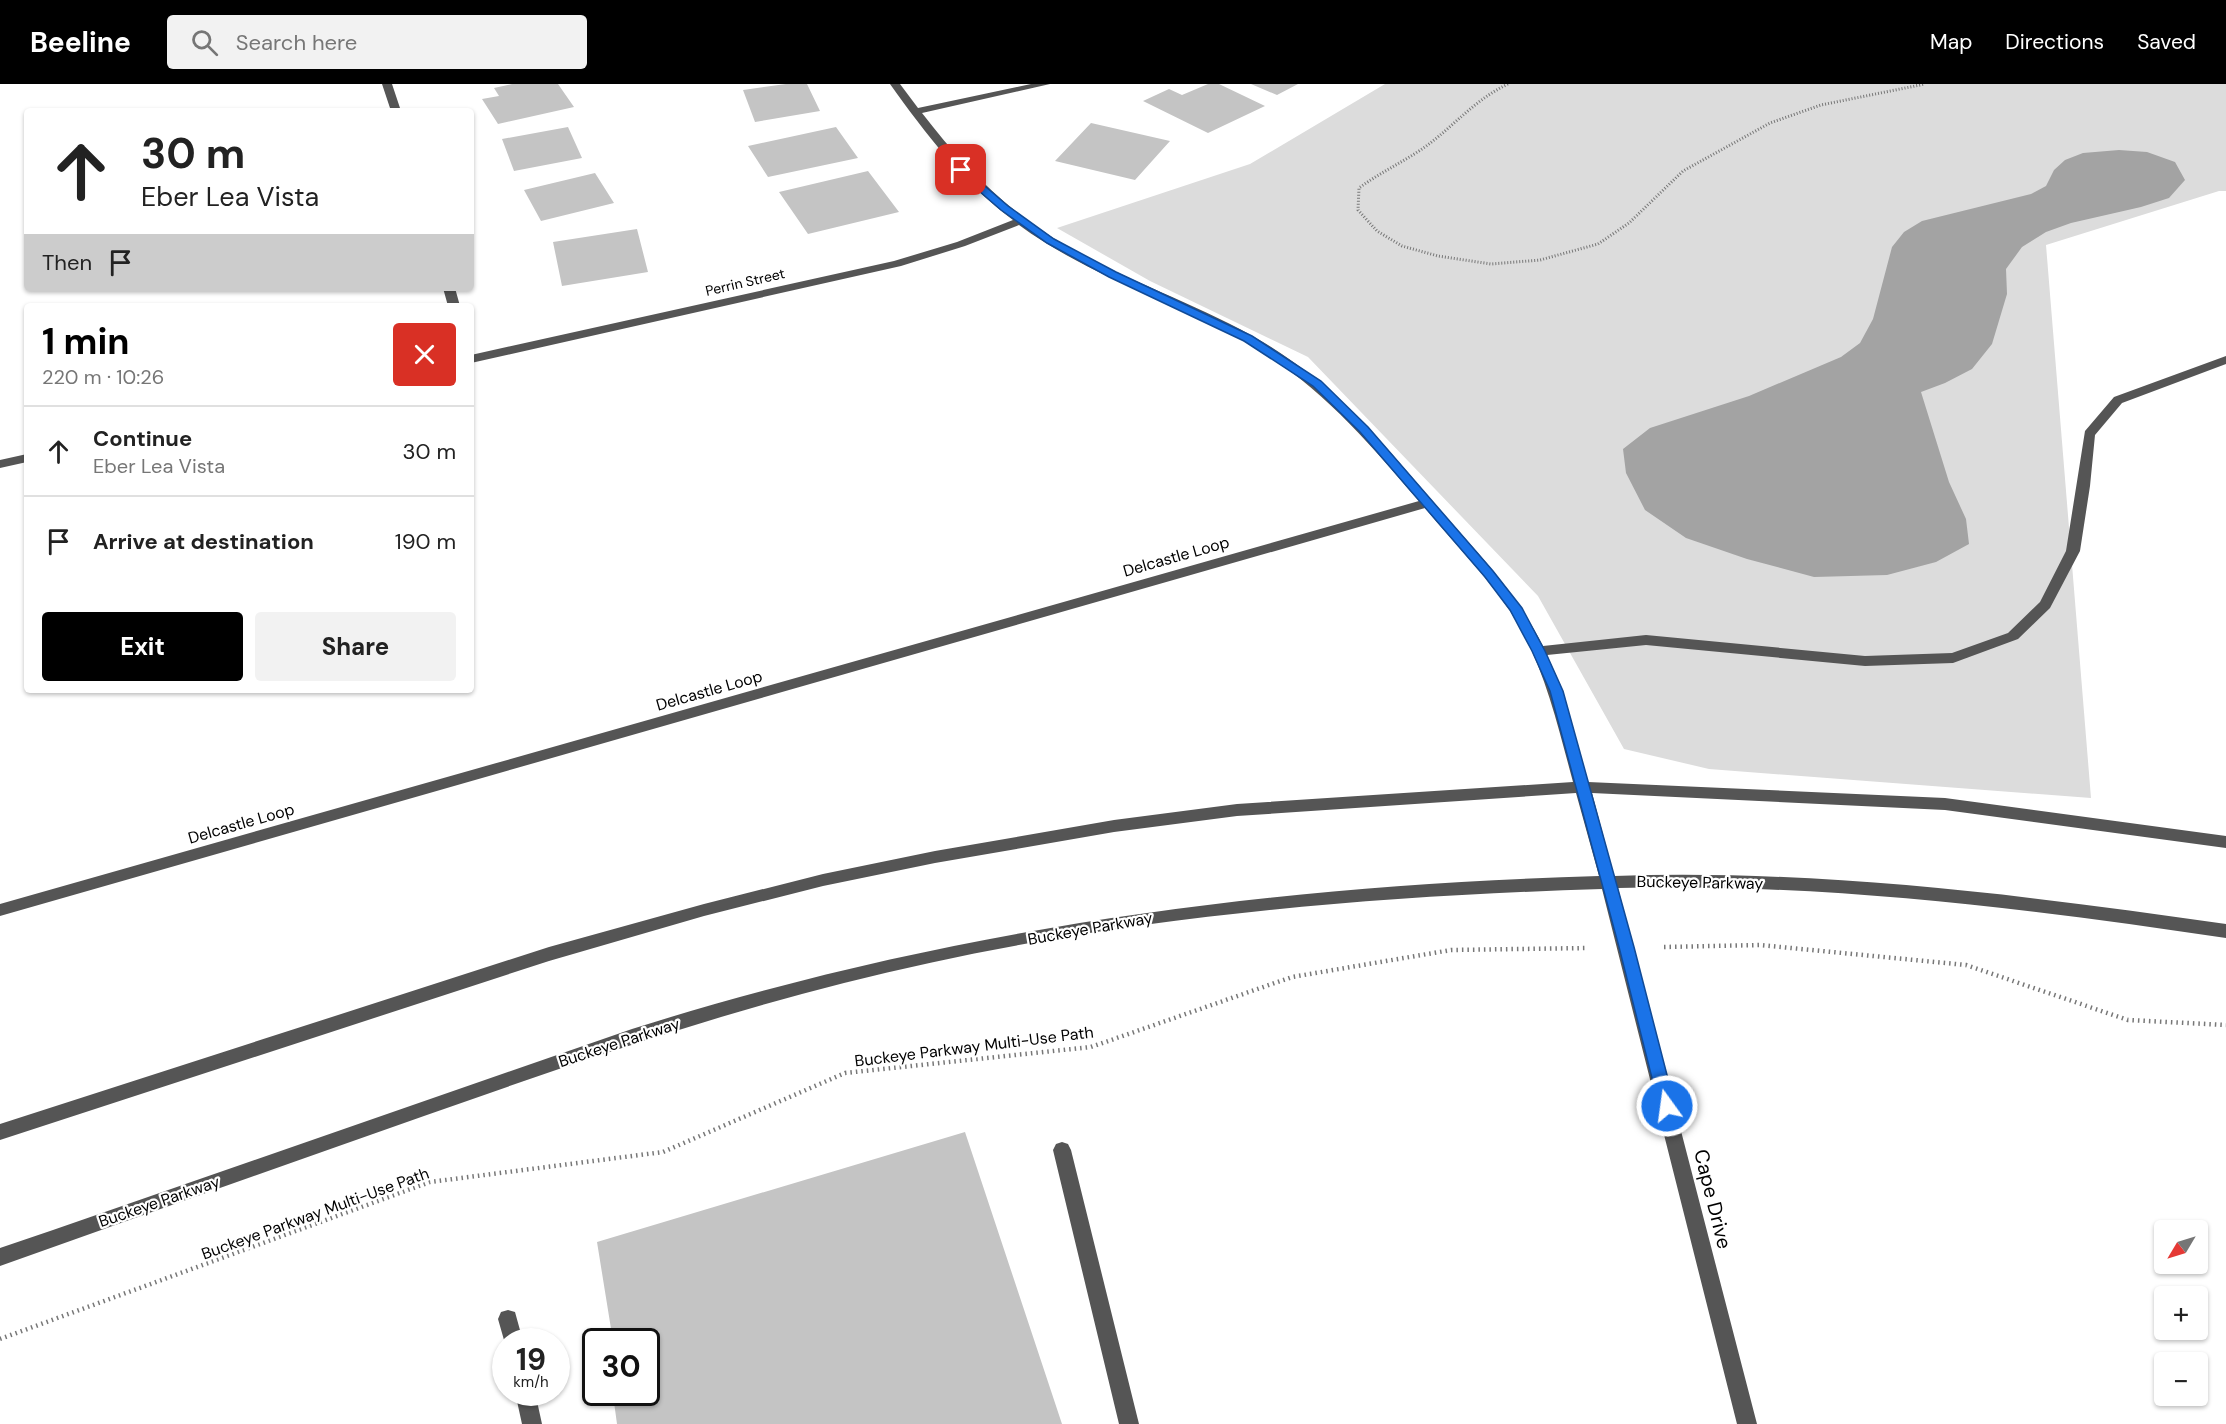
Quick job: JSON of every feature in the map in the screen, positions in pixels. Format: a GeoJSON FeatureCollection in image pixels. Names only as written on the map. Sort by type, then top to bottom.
{"type":"FeatureCollection","features":[{"type":"Feature","properties":{"kind":"street"},"geometry":{"type":"LineString","coordinates":[[387,84],[395,108]]}},
{"type":"Feature","properties":{"kind":"street","name":"Cape Drive"},"geometry":{"type":"LineString","coordinates":[[895,84],[961,170],[1021,221],[1071,253],[1248,338],[1317,384],[1340,405],[1428,503],[1515,608],[1539,651],[1556,691],[1626,947],[1747,1424]]}},
{"type":"Feature","properties":{"kind":"street"},"geometry":{"type":"LineString","coordinates":[[915,111],[1045,84]]}},
{"type":"Feature","properties":{"kind":"street","name":"Perrin Street"},"geometry":{"type":"LineString","coordinates":[[474,358],[897,264],[961,244],[1021,221]]}},
{"type":"Feature","properties":{"kind":"street"},"geometry":{"type":"LineString","coordinates":[[1539,651],[1646,640],[1865,661],[1953,658],[2013,636],[2045,604],[2073,550],[2084,486],[2089,434],[2118,400],[2226,360]]}},
{"type":"Feature","properties":{"kind":"street"},"geometry":{"type":"LineString","coordinates":[[0,464],[24,459]]}},
{"type":"Feature","properties":{"kind":"street","name":"Delcastle Loop"},"geometry":{"type":"LineString","coordinates":[[0,910],[1428,503]]}},
{"type":"Feature","properties":{"kind":"street"},"geometry":{"type":"LineString","coordinates":[[0,1132],[549,954],[823,880],[935,856],[1113,825],[1226,811],[1360,800],[1582,787],[1945,804],[2226,842]]}},
{"type":"Feature","properties":{"kind":"street","name":"Buckeye Parkway"},"geometry":{"type":"LineString","coordinates":[[0,1257],[565,1059],[758,998],[956,951],[1165,915],[1375,893],[1608,881],[1768,883],[1983,898],[2226,931]]}},
{"type":"Feature","properties":{"kind":"street"},"geometry":{"type":"LineString","coordinates":[[1062,1150],[1129,1424]]}},
{"type":"Feature","properties":{"kind":"street"},"geometry":{"type":"LineString","coordinates":[[508,1319],[510,1328]]}},
{"type":"Feature","properties":{"kind":"street"},"geometry":{"type":"LineString","coordinates":[[528,1406],[532,1424]]}},
{"type":"Feature","properties":{"kind":"path"},"geometry":{"type":"LineString","coordinates":[[1508,84],[1486,94],[1419,151],[1382,171],[1359,188],[1358,210],[1377,231],[1402,246],[1438,256],[1491,264],[1540,260],[1598,244],[1629,223],[1683,171],[1770,123],[1821,105],[1925,84]]}},
{"type":"Feature","properties":{"kind":"path","name":"Buckeye Parkway Multi-Use Path"},"geometry":{"type":"LineString","coordinates":[[0,1339],[430,1182],[663,1152],[845,1073],[1091,1047],[1292,977],[1451,950],[1760,945],[1966,964],[2128,1020],[2226,1025]]}},
{"type":"Feature","properties":{"kind":"shaded area"},"geometry":{"type":"Polygon","coordinates":[[[1385,84],[2226,84],[2226,191],[2219,191],[2046,245],[2091,798],[1709,769],[1624,749],[1538,596],[1308,357],[1150,281],[1057,228],[1250,164],[1385,84]]]}},
{"type":"Feature","properties":{"kind":"shaded area"},"geometry":{"type":"Polygon","coordinates":[[[2119,150],[2147,152],[2175,162],[2185,180],[2169,198],[2071,223],[2046,232],[2022,247],[2006,269],[2007,294],[1992,344],[1972,369],[1921,392],[1949,482],[1966,519],[1969,544],[1936,562],[1887,575],[1814,577],[1747,559],[1686,538],[1645,510],[1626,473],[1623,449],[1650,428],[1749,396],[1841,357],[1860,343],[1873,319],[1892,247],[1904,232],[1922,221],[2031,194],[2046,186],[2054,170],[2065,160],[2083,153],[2119,150]]]}},
{"type":"Feature","properties":{"kind":"building"},"geometry":{"type":"Polygon","coordinates":[[[512,84],[558,84],[574,107],[498,124],[482,99],[499,96],[494,88],[512,84]]]}},
{"type":"Feature","properties":{"kind":"building"},"geometry":{"type":"Polygon","coordinates":[[[786,84],[807,84],[820,111],[755,122],[743,90],[786,84]]]}},
{"type":"Feature","properties":{"kind":"building"},"geometry":{"type":"Polygon","coordinates":[[[1208,84],[1219,84],[1265,106],[1208,133],[1143,101],[1169,89],[1182,95],[1208,84]]]}},
{"type":"Feature","properties":{"kind":"building"},"geometry":{"type":"Polygon","coordinates":[[[1251,84],[1298,84],[1277,95],[1251,84]]]}},
{"type":"Feature","properties":{"kind":"building"},"geometry":{"type":"Polygon","coordinates":[[[1091,123],[1170,141],[1135,180],[1055,161],[1091,123]]]}},
{"type":"Feature","properties":{"kind":"building"},"geometry":{"type":"Polygon","coordinates":[[[568,127],[582,158],[514,171],[502,139],[568,127]]]}},
{"type":"Feature","properties":{"kind":"building"},"geometry":{"type":"Polygon","coordinates":[[[836,127],[858,158],[768,177],[748,146],[836,127]]]}},
{"type":"Feature","properties":{"kind":"building"},"geometry":{"type":"Polygon","coordinates":[[[868,171],[899,212],[808,234],[779,192],[868,171]]]}},
{"type":"Feature","properties":{"kind":"building"},"geometry":{"type":"Polygon","coordinates":[[[595,173],[614,203],[541,221],[524,190],[595,173]]]}},
{"type":"Feature","properties":{"kind":"building"},"geometry":{"type":"Polygon","coordinates":[[[637,229],[648,272],[562,286],[553,242],[637,229]]]}},
{"type":"Feature","properties":{"kind":"building"},"geometry":{"type":"Polygon","coordinates":[[[965,1132],[1062,1424],[617,1424],[615,1406],[660,1406],[660,1328],[611,1328],[597,1242],[965,1132]]]}},
{"type":"Feature","properties":{"kind":"route"},"geometry":{"type":"LineString","coordinates":[[961,170],[1028,227],[1051,241],[1113,274],[1248,338],[1317,384],[1364,430],[1489,574],[1515,608],[1539,651],[1556,691],[1667,1106]]}}]}
